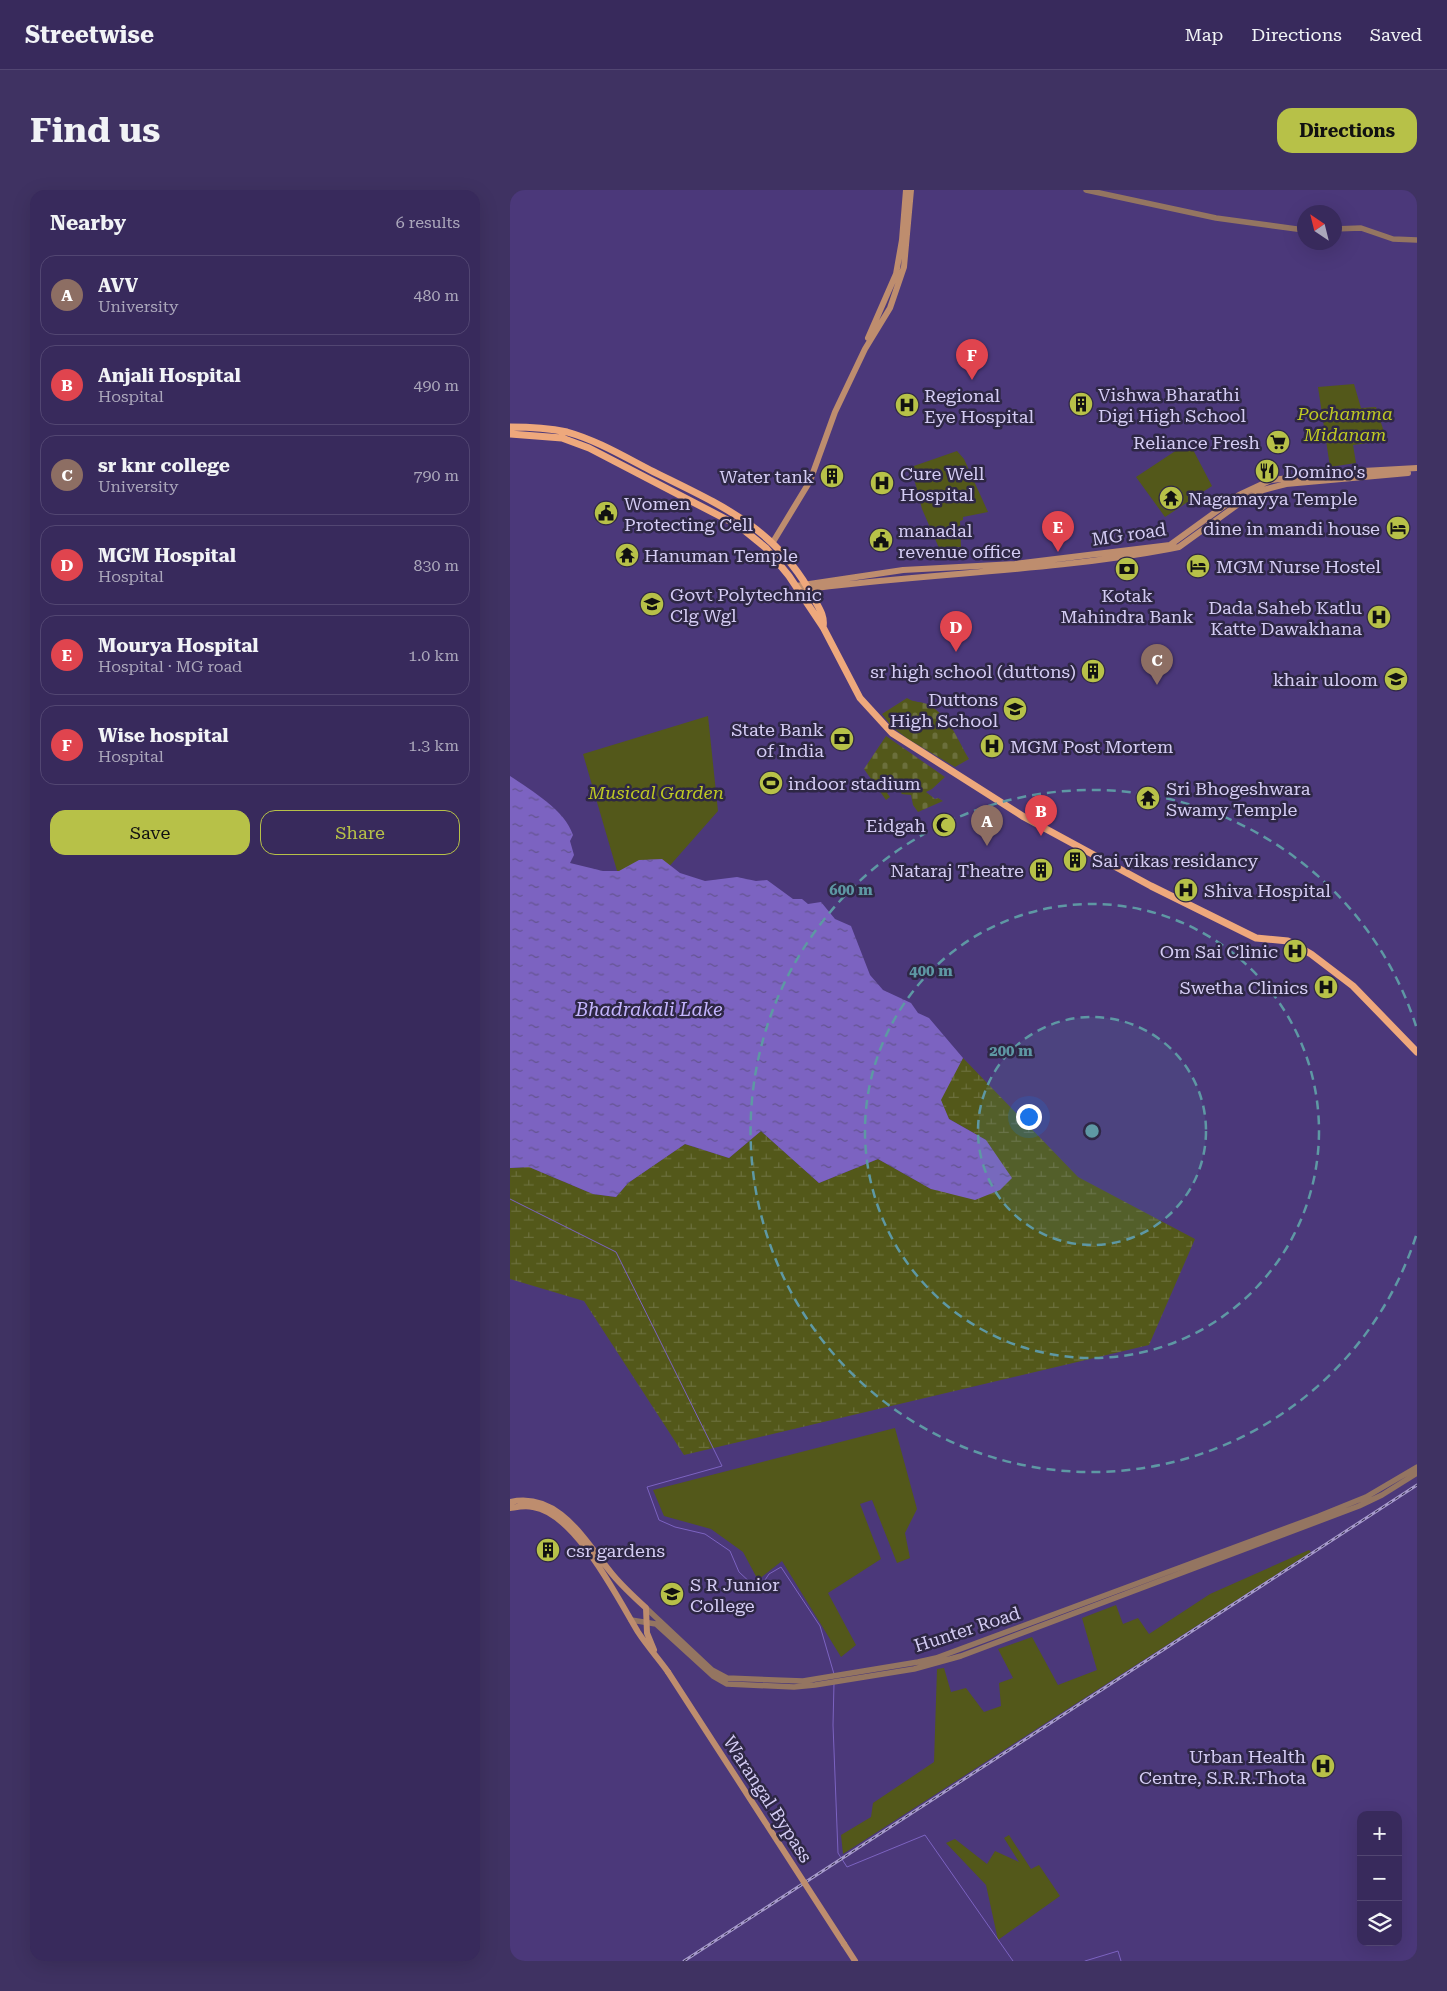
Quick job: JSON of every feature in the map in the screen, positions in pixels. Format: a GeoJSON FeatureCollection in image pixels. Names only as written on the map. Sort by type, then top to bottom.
{"type":"FeatureCollection","features":[{"type":"Feature","properties":{"kind":"highway"},"geometry":{"type":"LineString","coordinates":[[510,427],[532,427],[567,432],[600,445],[624,461],[746,530],[766,548],[798,588],[823,627],[860,698],[892,733],[1024,816],[1151,886],[1256,938],[1288,941],[1311,954],[1353,986],[1417,1052]]}},
{"type":"Feature","properties":{"kind":"highway"},"geometry":{"type":"LineString","coordinates":[[510,434],[562,438],[624,461],[728,510],[754,526],[773,542],[808,587],[822,615],[823,627]]}},
{"type":"Feature","properties":{"kind":"main road"},"geometry":{"type":"LineString","coordinates":[[773,542],[810,481],[835,412],[865,349],[896,274],[902,240],[906,190]]}},
{"type":"Feature","properties":{"kind":"main road"},"geometry":{"type":"LineString","coordinates":[[865,349],[890,308],[904,267],[911,190]]}},
{"type":"Feature","properties":{"kind":"main road","name":"MG road"},"geometry":{"type":"LineString","coordinates":[[798,588],[1071,564],[1169,549],[1179,547],[1244,500],[1263,490],[1286,484],[1417,470]]}},
{"type":"Feature","properties":{"kind":"main road","name":"Hunter Road"},"geometry":{"type":"LineString","coordinates":[[510,1502],[525,1499],[537,1501],[567,1519],[626,1590],[646,1608]]}},
{"type":"Feature","properties":{"kind":"main road"},"geometry":{"type":"LineString","coordinates":[[510,1508],[525,1506],[540,1509],[568,1527],[596,1564],[617,1598],[626,1590]]}},
{"type":"Feature","properties":{"kind":"main road","name":"Warangal Bypass"},"geometry":{"type":"LineString","coordinates":[[617,1598],[647,1645],[656,1654]]}},
{"type":"Feature","properties":{"kind":"main road"},"geometry":{"type":"LineString","coordinates":[[645,1622],[646,1608]]}},
{"type":"Feature","properties":{"kind":"main road","name":"Warangal Bypass"},"geometry":{"type":"LineString","coordinates":[[645,1622],[647,1633],[656,1654],[855,1961]]}},
{"type":"Feature","properties":{"kind":"street"},"geometry":{"type":"LineString","coordinates":[[1086,190],[1216,218],[1297,229]]}},
{"type":"Feature","properties":{"kind":"street"},"geometry":{"type":"LineString","coordinates":[[1342,229],[1360,228],[1393,239],[1417,240]]}},
{"type":"Feature","properties":{"kind":"street","name":"Hunter Road"},"geometry":{"type":"LineString","coordinates":[[631,1620],[656,1624],[720,1682],[769,1686],[815,1682],[865,1673],[936,1658],[1113,1593],[1354,1502],[1382,1489],[1417,1467]]}},
{"type":"Feature","properties":{"kind":"street","name":"Hunter Road"},"geometry":{"type":"LineString","coordinates":[[865,1673],[924,1667],[961,1656],[1358,1506],[1382,1495],[1417,1472]]}},
{"type":"Feature","properties":{"kind":"street","name":"Hunter Road"},"geometry":{"type":"LineString","coordinates":[[646,1608],[724,1678],[815,1682]]}},
{"type":"Feature","properties":{"kind":"green space","name":"Pochamma Midanam"},"geometry":{"type":"Polygon","coordinates":[[[1354,384],[1361,408],[1376,407],[1384,432],[1370,434],[1368,443],[1353,445],[1356,463],[1330,467],[1318,387],[1354,384]]]}},
{"type":"Feature","properties":{"kind":"green space"},"geometry":{"type":"Polygon","coordinates":[[[1189,442],[1212,486],[1165,517],[1136,477],[1189,442]]]}},
{"type":"Feature","properties":{"kind":"green space"},"geometry":{"type":"Polygon","coordinates":[[[957,451],[964,459],[988,512],[963,517],[963,520],[960,521],[961,547],[939,548],[922,509],[911,467],[957,451]]]}},
{"type":"Feature","properties":{"kind":"green space"},"geometry":{"type":"Polygon","coordinates":[[[907,698],[929,705],[936,710],[948,722],[969,759],[955,767],[908,739],[892,727],[882,714],[907,698]]]}},
{"type":"Feature","properties":{"kind":"green space","name":"Musical Garden"},"geometry":{"type":"Polygon","coordinates":[[[708,716],[718,811],[629,912],[583,754],[708,716]]]}},
{"type":"Feature","properties":{"kind":"green space"},"geometry":{"type":"Polygon","coordinates":[[[886,736],[945,777],[926,792],[935,799],[938,798],[943,801],[918,812],[913,805],[911,795],[901,794],[894,787],[887,793],[890,797],[886,800],[864,769],[886,736]]]}},
{"type":"Feature","properties":{"kind":"green space"},"geometry":{"type":"Polygon","coordinates":[[[963,1058],[1078,1177],[1195,1239],[1149,1345],[684,1455],[584,1301],[510,1279],[510,1168],[529,1167],[593,1194],[616,1197],[628,1183],[685,1144],[729,1158],[761,1131],[819,1183],[878,1159],[931,1189],[986,1140],[949,1119],[940,1100],[963,1058]]]}},
{"type":"Feature","properties":{"kind":"green space"},"geometry":{"type":"Polygon","coordinates":[[[895,1428],[917,1509],[905,1533],[910,1558],[897,1563],[872,1500],[860,1504],[881,1559],[828,1593],[856,1645],[841,1657],[782,1561],[758,1580],[743,1552],[711,1529],[664,1516],[653,1490],[895,1428]]]}},
{"type":"Feature","properties":{"kind":"green space"},"geometry":{"type":"Polygon","coordinates":[[[1309,1550],[1311,1552],[843,1854],[841,1835],[871,1817],[873,1803],[934,1762],[937,1669],[944,1668],[951,1692],[966,1688],[984,1712],[1001,1706],[999,1683],[1013,1678],[998,1649],[1032,1637],[1058,1685],[1097,1670],[1082,1618],[1116,1605],[1123,1624],[1138,1618],[1149,1634],[1210,1594],[1309,1550]]]}},
{"type":"Feature","properties":{"kind":"green space"},"geometry":{"type":"Polygon","coordinates":[[[1009,1835],[1031,1869],[1039,1865],[1060,1896],[998,1940],[986,1885],[946,1843],[955,1839],[987,1864],[995,1851],[1019,1862],[1004,1838],[1009,1835]]]}},
{"type":"Feature","properties":{"kind":"water","name":"Bhadrakali Lake"},"geometry":{"type":"Polygon","coordinates":[[[510,776],[547,802],[563,817],[573,835],[570,841],[574,855],[570,863],[603,871],[619,871],[639,860],[662,859],[680,873],[705,881],[737,877],[756,881],[767,880],[793,899],[802,899],[808,904],[821,902],[835,919],[851,926],[870,975],[883,990],[911,1003],[918,1013],[929,1018],[963,1058],[941,1100],[949,1119],[986,1140],[1012,1178],[1000,1190],[975,1200],[931,1189],[878,1159],[819,1183],[761,1131],[729,1158],[685,1144],[628,1183],[616,1197],[593,1194],[529,1167],[510,1168],[510,776]]]}},
{"type":"Feature","properties":{"kind":"waterway"},"geometry":{"type":"LineString","coordinates":[[510,1199],[616,1252],[722,1466],[647,1487],[659,1520],[675,1527],[705,1534],[730,1551],[739,1572],[753,1585],[763,1583],[769,1574],[781,1567],[820,1626],[834,1674]]}},
{"type":"Feature","properties":{"kind":"waterway"},"geometry":{"type":"LineString","coordinates":[[834,1683],[833,1725],[838,1853],[847,1867],[925,1835],[1013,1961]]}},
{"type":"Feature","properties":{"kind":"waterway"},"geometry":{"type":"LineString","coordinates":[[1085,1961],[1118,1951],[1121,1961]]}},
{"type":"Feature","properties":{"kind":"railway"},"geometry":{"type":"LineString","coordinates":[[684,1961],[1417,1485]]}},
{"type":"Feature","properties":{"kind":"place","name":"Wise hospital"},"geometry":{"type":"Point","coordinates":[972,380]}},
{"type":"Feature","properties":{"kind":"place","name":"Vishwa Bharathi Digi High School"},"geometry":{"type":"Point","coordinates":[1081,404]}},
{"type":"Feature","properties":{"kind":"place","name":"Regional Eye Hospital"},"geometry":{"type":"Point","coordinates":[907,405]}},
{"type":"Feature","properties":{"kind":"place","name":"Reliance Fresh"},"geometry":{"type":"Point","coordinates":[1278,442]}},
{"type":"Feature","properties":{"kind":"place","name":"Domino's"},"geometry":{"type":"Point","coordinates":[1267,471]}},
{"type":"Feature","properties":{"kind":"place","name":"Water tank"},"geometry":{"type":"Point","coordinates":[832,476]}},
{"type":"Feature","properties":{"kind":"place","name":"Cure Well Hospital"},"geometry":{"type":"Point","coordinates":[882,483]}},
{"type":"Feature","properties":{"kind":"place","name":"Nagamayya Temple"},"geometry":{"type":"Point","coordinates":[1171,498]}},
{"type":"Feature","properties":{"kind":"place","name":"Women Protecting Cell"},"geometry":{"type":"Point","coordinates":[606,513]}},
{"type":"Feature","properties":{"kind":"place","name":"dine in mandi house"},"geometry":{"type":"Point","coordinates":[1398,528]}},
{"type":"Feature","properties":{"kind":"place","name":"manadal revenue office"},"geometry":{"type":"Point","coordinates":[881,540]}},
{"type":"Feature","properties":{"kind":"place","name":"Mourya Hospital"},"geometry":{"type":"Point","coordinates":[1058,552]}},
{"type":"Feature","properties":{"kind":"place","name":"Hanuman Temple"},"geometry":{"type":"Point","coordinates":[627,555]}},
{"type":"Feature","properties":{"kind":"place","name":"MGM Nurse Hostel"},"geometry":{"type":"Point","coordinates":[1198,566]}},
{"type":"Feature","properties":{"kind":"place","name":"Kotak Mahindra Bank"},"geometry":{"type":"Point","coordinates":[1127,569]}},
{"type":"Feature","properties":{"kind":"place","name":"Govt Polytechnic Clg Wgl"},"geometry":{"type":"Point","coordinates":[652,604]}},
{"type":"Feature","properties":{"kind":"place","name":"Dada Saheb Katlu Katte Dawakhana"},"geometry":{"type":"Point","coordinates":[1379,617]}},
{"type":"Feature","properties":{"kind":"place","name":"MGM Hospital"},"geometry":{"type":"Point","coordinates":[956,652]}},
{"type":"Feature","properties":{"kind":"place","name":"sr high school (duttons)"},"geometry":{"type":"Point","coordinates":[1093,671]}},
{"type":"Feature","properties":{"kind":"place","name":"khair uloom"},"geometry":{"type":"Point","coordinates":[1396,679]}},
{"type":"Feature","properties":{"kind":"place","name":"sr knr college"},"geometry":{"type":"Point","coordinates":[1157,685]}},
{"type":"Feature","properties":{"kind":"place","name":"Duttons High School"},"geometry":{"type":"Point","coordinates":[1015,709]}},
{"type":"Feature","properties":{"kind":"place","name":"State Bank of India"},"geometry":{"type":"Point","coordinates":[842,739]}},
{"type":"Feature","properties":{"kind":"place","name":"MGM Post Mortem"},"geometry":{"type":"Point","coordinates":[992,746]}},
{"type":"Feature","properties":{"kind":"place","name":"indoor stadium"},"geometry":{"type":"Point","coordinates":[771,783]}},
{"type":"Feature","properties":{"kind":"place","name":"Sri Bhogeshwara Swamy Temple"},"geometry":{"type":"Point","coordinates":[1148,798]}},
{"type":"Feature","properties":{"kind":"place","name":"Eidgah"},"geometry":{"type":"Point","coordinates":[944,825]}},
{"type":"Feature","properties":{"kind":"place","name":"Anjali Hospital"},"geometry":{"type":"Point","coordinates":[1041,836]}},
{"type":"Feature","properties":{"kind":"place","name":"AVV"},"geometry":{"type":"Point","coordinates":[987,846]}},
{"type":"Feature","properties":{"kind":"place","name":"Sai vikas residancy"},"geometry":{"type":"Point","coordinates":[1075,860]}},
{"type":"Feature","properties":{"kind":"place","name":"Nataraj Theatre"},"geometry":{"type":"Point","coordinates":[1041,870]}},
{"type":"Feature","properties":{"kind":"place","name":"Shiva Hospital"},"geometry":{"type":"Point","coordinates":[1186,890]}},
{"type":"Feature","properties":{"kind":"place","name":"Om Sai Clinic"},"geometry":{"type":"Point","coordinates":[1295,951]}},
{"type":"Feature","properties":{"kind":"place","name":"Swetha Clinics"},"geometry":{"type":"Point","coordinates":[1326,987]}},
{"type":"Feature","properties":{"kind":"place","name":"csr gardens"},"geometry":{"type":"Point","coordinates":[548,1550]}},
{"type":"Feature","properties":{"kind":"place","name":"S R Junior College"},"geometry":{"type":"Point","coordinates":[672,1594]}},
{"type":"Feature","properties":{"kind":"place","name":"Urban Health Centre, S.R.R.Thota"},"geometry":{"type":"Point","coordinates":[1323,1766]}}]}
